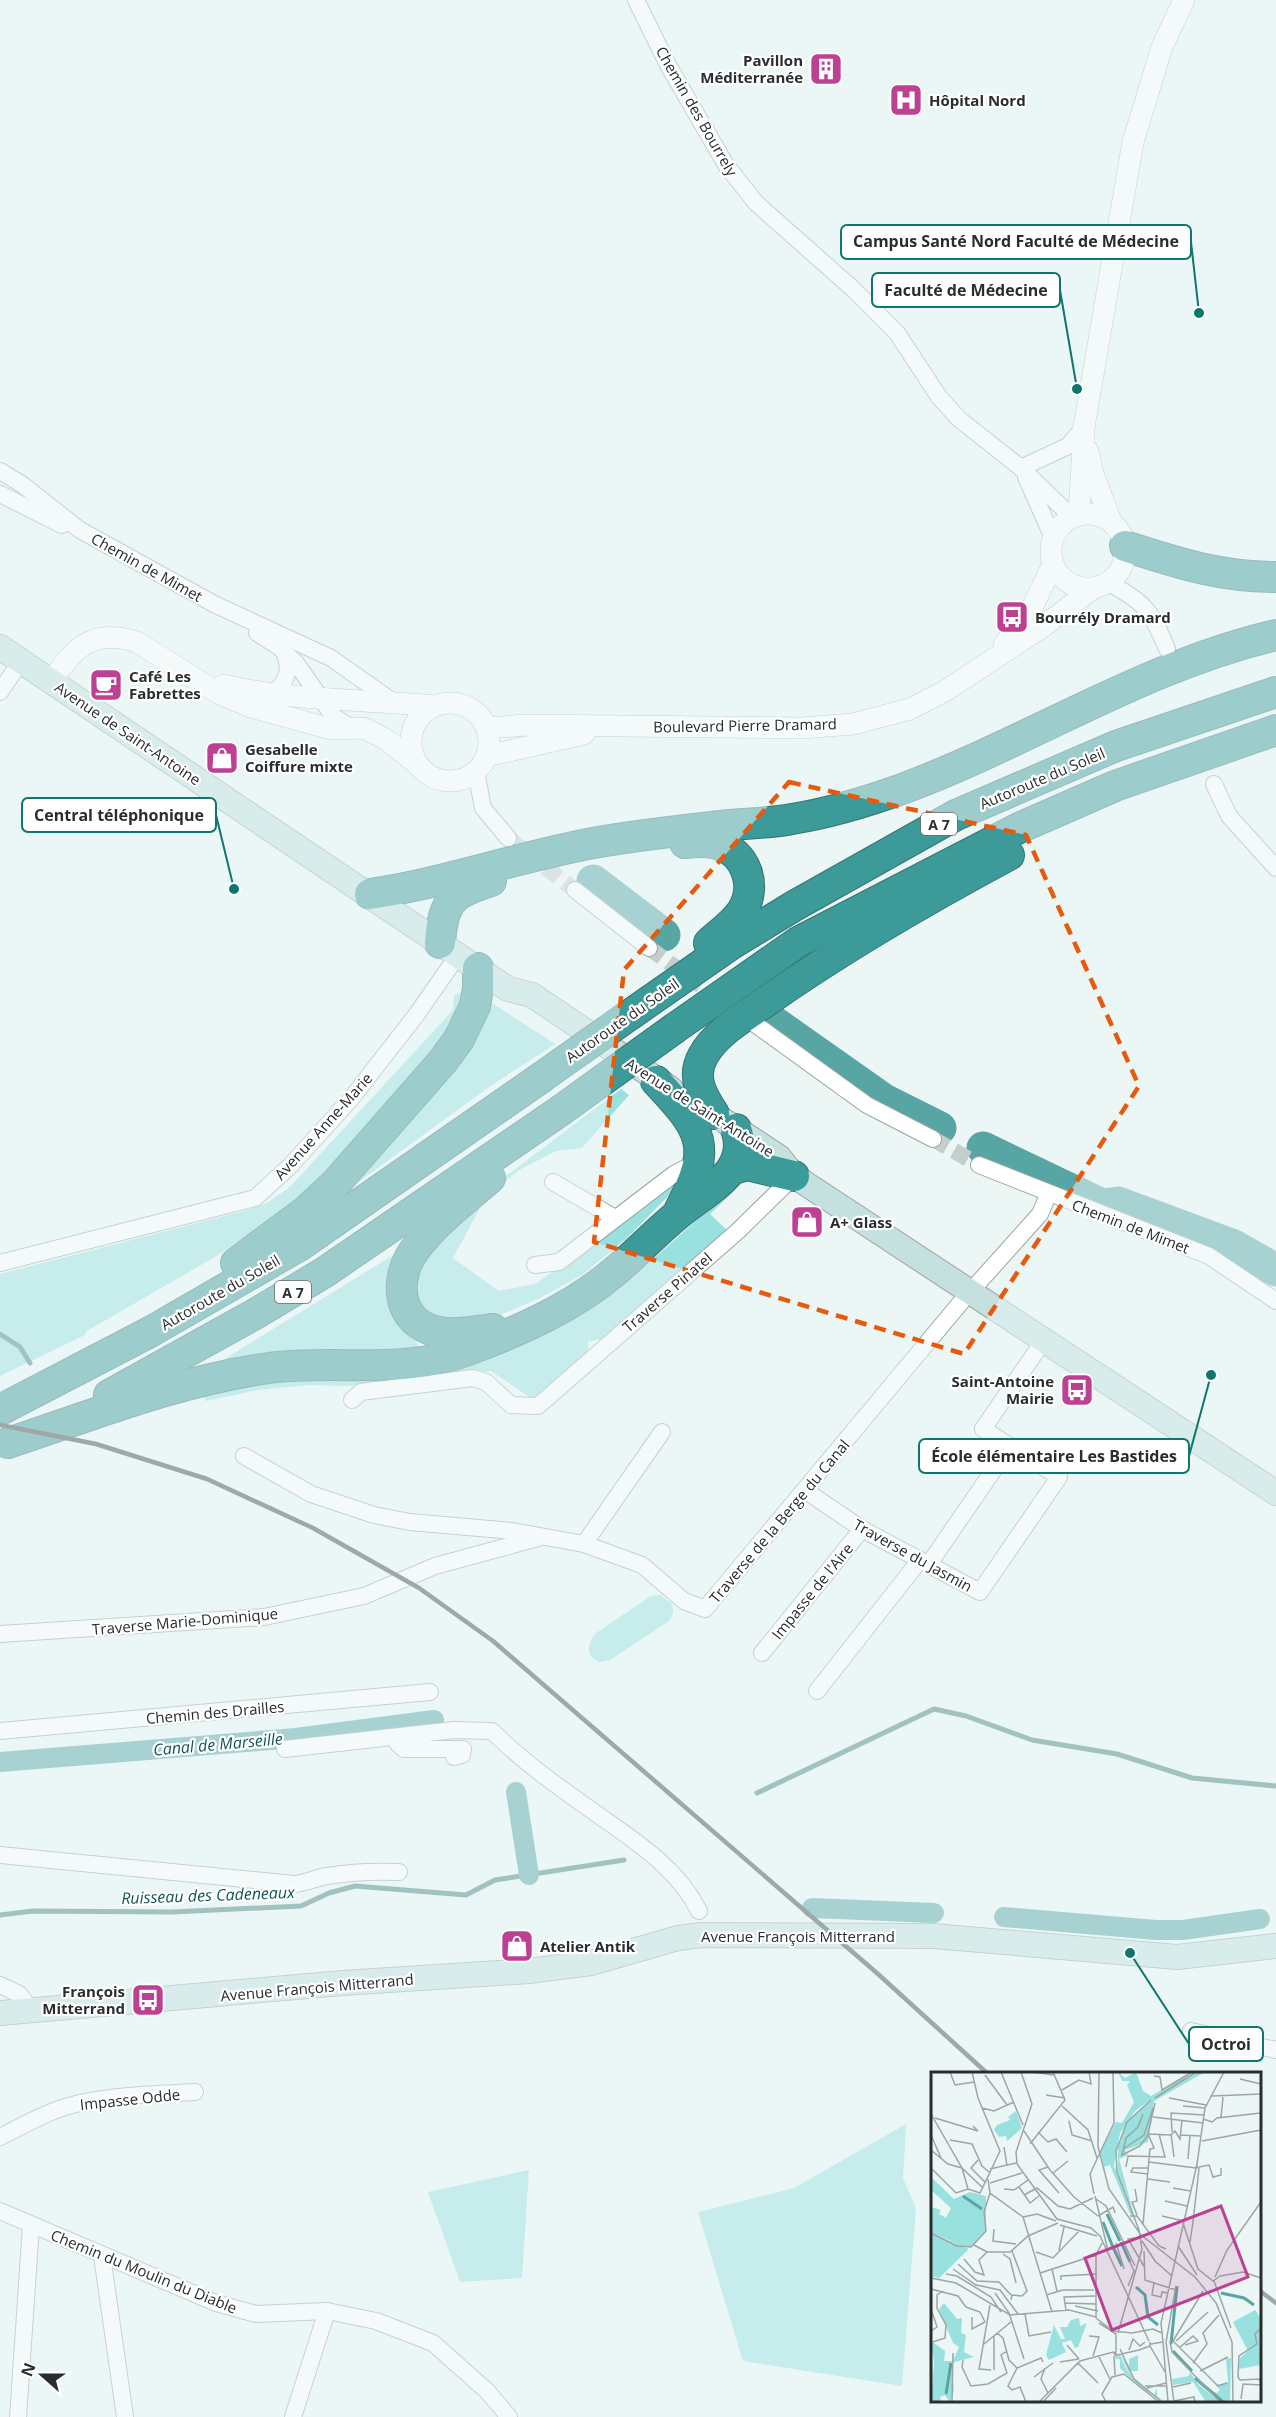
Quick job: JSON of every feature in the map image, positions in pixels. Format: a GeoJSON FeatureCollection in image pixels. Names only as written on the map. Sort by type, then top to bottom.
{"type":"FeatureCollection","features":[{"type":"Feature","properties":{"kind":"highway"},"geometry":{"type":"LineString","coordinates":[[1118,534],[1172,561],[1237,577],[1276,577]]}},
{"type":"Feature","properties":{"kind":"highway"},"geometry":{"type":"LineString","coordinates":[[370,894],[401,890],[453,875],[593,843],[790,820],[863,802],[904,788],[997,748],[1156,672],[1240,643],[1276,634]]}},
{"type":"Feature","properties":{"kind":"highway","name":"Autoroute du Soleil"},"geometry":{"type":"LineString","coordinates":[[0,1410],[222,1292],[299,1246],[730,945],[956,815],[1116,746],[1276,692]]}},
{"type":"Feature","properties":{"kind":"highway","name":"A 7"},"geometry":{"type":"LineString","coordinates":[[4,1445],[60,1421],[265,1308],[325,1272],[563,1113],[675,1028],[798,942],[920,877],[1040,819],[1115,786],[1276,730]]}},
{"type":"Feature","properties":{"kind":"highway"},"geometry":{"type":"LineString","coordinates":[[4,1445],[219,1376],[272,1368],[389,1366],[428,1361],[472,1349],[547,1316],[596,1286],[676,1215],[719,1170],[740,1155],[741,1142],[699,1089],[698,1072],[702,1057],[718,1036],[830,957],[976,873],[1181,762]]}},
{"type":"Feature","properties":{"kind":"highway"},"geometry":{"type":"LineString","coordinates":[[44,1387],[245,1257],[306,1211],[335,1184],[413,1096],[459,1039],[477,998],[442,916],[448,904],[457,894],[475,886],[562,863],[681,844],[712,842],[730,849],[742,862],[749,875],[749,892],[742,911],[631,1014]]}},
{"type":"Feature","properties":{"kind":"highway"},"geometry":{"type":"LineString","coordinates":[[656,1081],[690,1123],[698,1141],[719,1170]]}},
{"type":"Feature","properties":{"kind":"highway"},"geometry":{"type":"LineString","coordinates":[[526,1325],[453,1334],[438,1332],[412,1320],[405,1310],[401,1296],[402,1282],[405,1268],[414,1250],[437,1224],[563,1113]]}},
{"type":"Feature","properties":{"kind":"highway"},"geometry":{"type":"LineString","coordinates":[[719,1170],[747,1165],[794,1176]]}},
{"type":"Feature","properties":{"kind":"main road","name":"Avenue de Saint-Antoine"},"geometry":{"type":"LineString","coordinates":[[0,647],[508,989],[532,995],[656,1081],[725,1121],[779,1157],[794,1176],[1276,1493]]}},
{"type":"Feature","properties":{"kind":"main road","name":"Avenue François Mitterrand"},"geometry":{"type":"LineString","coordinates":[[0,2013],[343,1983],[529,1971],[591,1963],[678,1938],[702,1935],[933,1935],[1177,1956],[1276,1946]]}},
{"type":"Feature","properties":{"kind":"street","name":"Chemin des Bourrely"},"geometry":{"type":"LineString","coordinates":[[636,0],[668,65],[726,165],[756,203],[897,333],[939,397],[959,419],[1022,468],[1075,516]]}},
{"type":"Feature","properties":{"kind":"street"},"geometry":{"type":"LineString","coordinates":[[1075,516],[1084,427],[1133,142],[1162,47],[1184,0]]}},
{"type":"Feature","properties":{"kind":"street"},"geometry":{"type":"LineString","coordinates":[[1022,468],[1068,447],[1084,427]]}},
{"type":"Feature","properties":{"kind":"street"},"geometry":{"type":"LineString","coordinates":[[1084,427],[1093,474],[1118,534],[1125,560],[1119,573],[1101,586]]}},
{"type":"Feature","properties":{"kind":"street","name":"Chemin des Bourrely"},"geometry":{"type":"LineString","coordinates":[[1022,468],[1053,538]]}},
{"type":"Feature","properties":{"kind":"street","name":"Chemin de Mimet"},"geometry":{"type":"LineString","coordinates":[[0,471],[23,485],[80,530],[214,604],[331,658],[392,700]]}},
{"type":"Feature","properties":{"kind":"street","name":"Chemin de Mimet"},"geometry":{"type":"LineString","coordinates":[[0,494],[55,523],[80,530]]}},
{"type":"Feature","properties":{"kind":"street"},"geometry":{"type":"LineString","coordinates":[[1118,534],[1095,514],[1075,516],[1061,526],[1053,538],[1051,551],[1053,564],[1062,578],[1076,587],[1101,586],[1138,599],[1156,624],[1167,649]]}},
{"type":"Feature","properties":{"kind":"street","name":"Boulevard Pierre Dramard"},"geometry":{"type":"LineString","coordinates":[[996,655],[1031,610],[1053,564]]}},
{"type":"Feature","properties":{"kind":"street","name":"Boulevard Pierre Dramard"},"geometry":{"type":"LineString","coordinates":[[488,728],[525,725],[620,727],[689,725],[801,728],[853,724],[910,709],[945,691],[1101,586]]}},
{"type":"Feature","properties":{"kind":"street","name":"Chemin de Mimet"},"geometry":{"type":"LineString","coordinates":[[214,604],[284,652],[322,697],[333,716],[350,727]]}},
{"type":"Feature","properties":{"kind":"street"},"geometry":{"type":"LineString","coordinates":[[51,682],[70,654],[87,642],[104,637],[121,637],[137,642],[190,673],[218,693],[251,707],[331,729],[350,727],[369,730],[417,764],[429,776],[445,781],[461,780],[482,764]]}},
{"type":"Feature","properties":{"kind":"street"},"geometry":{"type":"LineString","coordinates":[[270,695],[285,682],[289,663],[284,652]]}},
{"type":"Feature","properties":{"kind":"street"},"geometry":{"type":"LineString","coordinates":[[0,692],[21,661]]}},
{"type":"Feature","properties":{"kind":"street"},"geometry":{"type":"LineString","coordinates":[[190,673],[224,685],[270,695],[392,700],[434,706],[460,703],[481,717],[488,728],[490,742],[482,764],[483,808],[508,838]]}},
{"type":"Feature","properties":{"kind":"street"},"geometry":{"type":"LineString","coordinates":[[417,764],[412,751],[413,731],[423,714],[434,706]]}},
{"type":"Feature","properties":{"kind":"street","name":"Boulevard Pierre Dramard"},"geometry":{"type":"LineString","coordinates":[[482,764],[620,727]]}},
{"type":"Feature","properties":{"kind":"street"},"geometry":{"type":"LineString","coordinates":[[1214,784],[1229,816],[1276,868]]}},
{"type":"Feature","properties":{"kind":"street"},"geometry":{"type":"LineString","coordinates":[[575,890],[649,948]]}},
{"type":"Feature","properties":{"kind":"street","name":"Avenue Anne-Marie"},"geometry":{"type":"LineString","coordinates":[[0,1263],[255,1198],[289,1167],[350,1100],[417,1014],[459,955]]}},
{"type":"Feature","properties":{"kind":"street"},"geometry":{"type":"LineString","coordinates":[[752,1022],[867,1105],[933,1139]]}},
{"type":"Feature","properties":{"kind":"street"},"geometry":{"type":"LineString","coordinates":[[535,1265],[558,1262],[674,1174],[692,1165],[719,1170]]}},
{"type":"Feature","properties":{"kind":"street","name":"Chemin de Mimet"},"geometry":{"type":"LineString","coordinates":[[979,1165],[1209,1256],[1276,1301]]}},
{"type":"Feature","properties":{"kind":"street","name":"Traverse Pinatel"},"geometry":{"type":"LineString","coordinates":[[352,1400],[361,1392],[473,1378],[486,1382],[511,1405],[538,1406],[738,1231],[794,1176]]}},
{"type":"Feature","properties":{"kind":"street"},"geometry":{"type":"LineString","coordinates":[[553,1182],[615,1218]]}},
{"type":"Feature","properties":{"kind":"street","name":"Traverse de la Berge du Canal"},"geometry":{"type":"LineString","coordinates":[[244,1456],[311,1494],[349,1508],[391,1519],[512,1531],[539,1538],[584,1544],[642,1565],[684,1601],[705,1609],[963,1301],[973,1293],[1040,1214],[1049,1193]]}},
{"type":"Feature","properties":{"kind":"street","name":"Traverse du Jasmin"},"geometry":{"type":"LineString","coordinates":[[806,1491],[862,1529],[980,1592],[1059,1477],[983,1430],[1044,1340]]}},
{"type":"Feature","properties":{"kind":"street"},"geometry":{"type":"LineString","coordinates":[[584,1544],[662,1432]]}},
{"type":"Feature","properties":{"kind":"street"},"geometry":{"type":"LineString","coordinates":[[817,1691],[925,1562],[1010,1446]]}},
{"type":"Feature","properties":{"kind":"street","name":"Impasse de l'Aire"},"geometry":{"type":"LineString","coordinates":[[762,1653],[862,1529]]}},
{"type":"Feature","properties":{"kind":"street","name":"Traverse Marie-Dominique"},"geometry":{"type":"LineString","coordinates":[[0,1634],[264,1617],[364,1596],[435,1566],[539,1538]]}},
{"type":"Feature","properties":{"kind":"street","name":"Chemin des Drailles"},"geometry":{"type":"LineString","coordinates":[[0,1731],[430,1692]]}},
{"type":"Feature","properties":{"kind":"street"},"geometry":{"type":"LineString","coordinates":[[285,1749],[454,1730],[492,1731],[531,1767],[655,1855],[692,1896],[699,1911]]}},
{"type":"Feature","properties":{"kind":"street"},"geometry":{"type":"LineString","coordinates":[[401,1736],[398,1744],[404,1749],[463,1749],[462,1755],[454,1757]]}},
{"type":"Feature","properties":{"kind":"street"},"geometry":{"type":"LineString","coordinates":[[0,1855],[294,1884],[306,1883],[325,1876],[378,1871],[399,1872]]}},
{"type":"Feature","properties":{"kind":"street"},"geometry":{"type":"LineString","coordinates":[[0,1985],[18,1994],[31,2009]]}},
{"type":"Feature","properties":{"kind":"street"},"geometry":{"type":"LineString","coordinates":[[1191,2031],[1276,2050]]}},
{"type":"Feature","properties":{"kind":"street","name":"Impasse Odde"},"geometry":{"type":"LineString","coordinates":[[0,2136],[40,2117],[76,2104],[140,2095],[195,2092]]}},
{"type":"Feature","properties":{"kind":"street","name":"Chemin du Moulin du Diable"},"geometry":{"type":"LineString","coordinates":[[0,2211],[216,2303],[256,2314],[327,2311],[376,2321],[433,2343],[487,2391],[509,2417]]}},
{"type":"Feature","properties":{"kind":"street"},"geometry":{"type":"LineString","coordinates":[[18,2417],[31,2226]]}},
{"type":"Feature","properties":{"kind":"street"},"geometry":{"type":"LineString","coordinates":[[102,2256],[125,2417]]}},
{"type":"Feature","properties":{"kind":"street"},"geometry":{"type":"LineString","coordinates":[[293,2417],[327,2311]]}},
{"type":"Feature","properties":{"kind":"highlighted area"},"geometry":{"type":"Polygon","coordinates":[[[789,782],[1026,835],[1139,1086],[964,1354],[594,1242],[624,970],[789,782]]]}},
{"type":"Feature","properties":{"kind":"shaded area"},"geometry":{"type":"Polygon","coordinates":[[[463,992],[464,1001],[451,1032],[308,1196],[213,1258],[87,1331],[85,1335],[0,1376],[0,1274],[267,1203],[290,1187],[453,1010],[454,995],[463,992]]]}},
{"type":"Feature","properties":{"kind":"shaded area"},"geometry":{"type":"Polygon","coordinates":[[[492,1003],[555,1044],[489,1087],[334,1200],[486,1004],[492,1003]]]}},
{"type":"Feature","properties":{"kind":"shaded area"},"geometry":{"type":"Polygon","coordinates":[[[621,1089],[629,1095],[582,1148],[556,1151],[521,1169],[487,1195],[453,1258],[499,1291],[535,1284],[641,1211],[679,1179],[681,1183],[627,1238],[582,1275],[540,1298],[491,1319],[454,1326],[420,1311],[411,1274],[485,1192],[621,1089]]]}},
{"type":"Feature","properties":{"kind":"shaded area"},"geometry":{"type":"Polygon","coordinates":[[[739,1181],[741,1184],[710,1214],[729,1232],[666,1282],[667,1286],[608,1339],[588,1341],[589,1357],[534,1400],[491,1371],[386,1387],[309,1385],[258,1390],[206,1401],[202,1393],[118,1420],[200,1389],[514,1347],[578,1315],[607,1296],[660,1253],[739,1181]]]}},
{"type":"Feature","properties":{"kind":"shaded area"},"geometry":{"type":"Polygon","coordinates":[[[400,1251],[403,1329],[417,1343],[422,1352],[225,1361],[226,1358],[400,1251]]]}},
{"type":"Feature","properties":{"kind":"shaded area"},"geometry":{"type":"Polygon","coordinates":[[[660,1595],[672,1604],[673,1613],[669,1621],[610,1660],[599,1662],[591,1656],[589,1645],[596,1633],[651,1596],[660,1595]]]}},
{"type":"Feature","properties":{"kind":"shaded area"},"geometry":{"type":"Polygon","coordinates":[[[906,2124],[903,2178],[916,2209],[902,2386],[743,2361],[698,2212],[794,2188],[906,2124]]]}},
{"type":"Feature","properties":{"kind":"shaded area"},"geometry":{"type":"Polygon","coordinates":[[[529,2170],[522,2278],[460,2282],[428,2192],[529,2170]]]}},
{"type":"Feature","properties":{"kind":"waterway"},"geometry":{"type":"LineString","coordinates":[[593,881],[664,935]]}},
{"type":"Feature","properties":{"kind":"waterway"},"geometry":{"type":"LineString","coordinates":[[762,1014],[884,1100],[940,1128]]}},
{"type":"Feature","properties":{"kind":"waterway"},"geometry":{"type":"LineString","coordinates":[[983,1148],[1102,1205],[1118,1203],[1234,1246],[1276,1270]]}},
{"type":"Feature","properties":{"kind":"waterway"},"geometry":{"type":"LineString","coordinates":[[0,1334],[20,1347],[30,1363]]}},
{"type":"Feature","properties":{"kind":"waterway","name":"Ruisseau des Cadeneaux"},"geometry":{"type":"LineString","coordinates":[[757,1793],[934,1709],[966,1716],[1032,1740],[1117,1754],[1192,1778],[1276,1786]]}},
{"type":"Feature","properties":{"kind":"waterway","name":"Canal de Marseille"},"geometry":{"type":"LineString","coordinates":[[0,1762],[296,1738],[434,1720]]}},
{"type":"Feature","properties":{"kind":"waterway"},"geometry":{"type":"LineString","coordinates":[[516,1792],[529,1875]]}},
{"type":"Feature","properties":{"kind":"waterway","name":"Ruisseau des Cadeneaux"},"geometry":{"type":"LineString","coordinates":[[0,1915],[33,1911],[172,1912],[301,1906],[329,1893],[355,1886],[466,1895],[495,1880],[624,1860]]}},
{"type":"Feature","properties":{"kind":"waterway"},"geometry":{"type":"LineString","coordinates":[[812,1908],[934,1913]]}},
{"type":"Feature","properties":{"kind":"waterway"},"geometry":{"type":"LineString","coordinates":[[1004,1917],[1156,1930],[1183,1930],[1260,1919]]}},
{"type":"Feature","properties":{"kind":"tunnel"},"geometry":{"type":"LineString","coordinates":[[508,838],[575,890]]}},
{"type":"Feature","properties":{"kind":"tunnel"},"geometry":{"type":"LineString","coordinates":[[649,948],[722,1001]]}},
{"type":"Feature","properties":{"kind":"tunnel"},"geometry":{"type":"LineString","coordinates":[[933,1139],[979,1165]]}},
{"type":"Feature","properties":{"kind":"railway"},"geometry":{"type":"LineString","coordinates":[[0,1425],[96,1444],[207,1479],[313,1528],[419,1588],[493,1641],[878,1974],[986,2072]]}},
{"type":"Feature","properties":{"kind":"railway"},"geometry":{"type":"LineString","coordinates":[[1261,2292],[1276,2303]]}},
{"type":"Feature","properties":{"kind":"place","name":"Pavillon Méditerranée"},"geometry":{"type":"Point","coordinates":[826,69]}},
{"type":"Feature","properties":{"kind":"place","name":"Hôpital Nord"},"geometry":{"type":"Point","coordinates":[906,100]}},
{"type":"Feature","properties":{"kind":"place","name":"Campus Santé Nord Faculté de Médecine"},"geometry":{"type":"Point","coordinates":[1199,313]}},
{"type":"Feature","properties":{"kind":"place","name":"Faculté de Médecine"},"geometry":{"type":"Point","coordinates":[1077,389]}},
{"type":"Feature","properties":{"kind":"place","name":"Bourrély Dramard"},"geometry":{"type":"Point","coordinates":[1012,617]}},
{"type":"Feature","properties":{"kind":"place","name":"Café Les Fabrettes"},"geometry":{"type":"Point","coordinates":[106,685]}},
{"type":"Feature","properties":{"kind":"place","name":"Gesabelle Coiffure mixte"},"geometry":{"type":"Point","coordinates":[222,758]}},
{"type":"Feature","properties":{"kind":"place","name":"Central téléphonique"},"geometry":{"type":"Point","coordinates":[234,889]}},
{"type":"Feature","properties":{"kind":"place","name":"A+ Glass"},"geometry":{"type":"Point","coordinates":[807,1222]}},
{"type":"Feature","properties":{"kind":"place","name":"École élémentaire Les Bastides"},"geometry":{"type":"Point","coordinates":[1211,1375]}},
{"type":"Feature","properties":{"kind":"place","name":"Saint-Antoine Mairie"},"geometry":{"type":"Point","coordinates":[1077,1390]}},
{"type":"Feature","properties":{"kind":"place","name":"Atelier Antik"},"geometry":{"type":"Point","coordinates":[517,1946]}},
{"type":"Feature","properties":{"kind":"place","name":"Octroi"},"geometry":{"type":"Point","coordinates":[1130,1953]}},
{"type":"Feature","properties":{"kind":"place","name":"François Mitterrand"},"geometry":{"type":"Point","coordinates":[148,2000]}}]}
